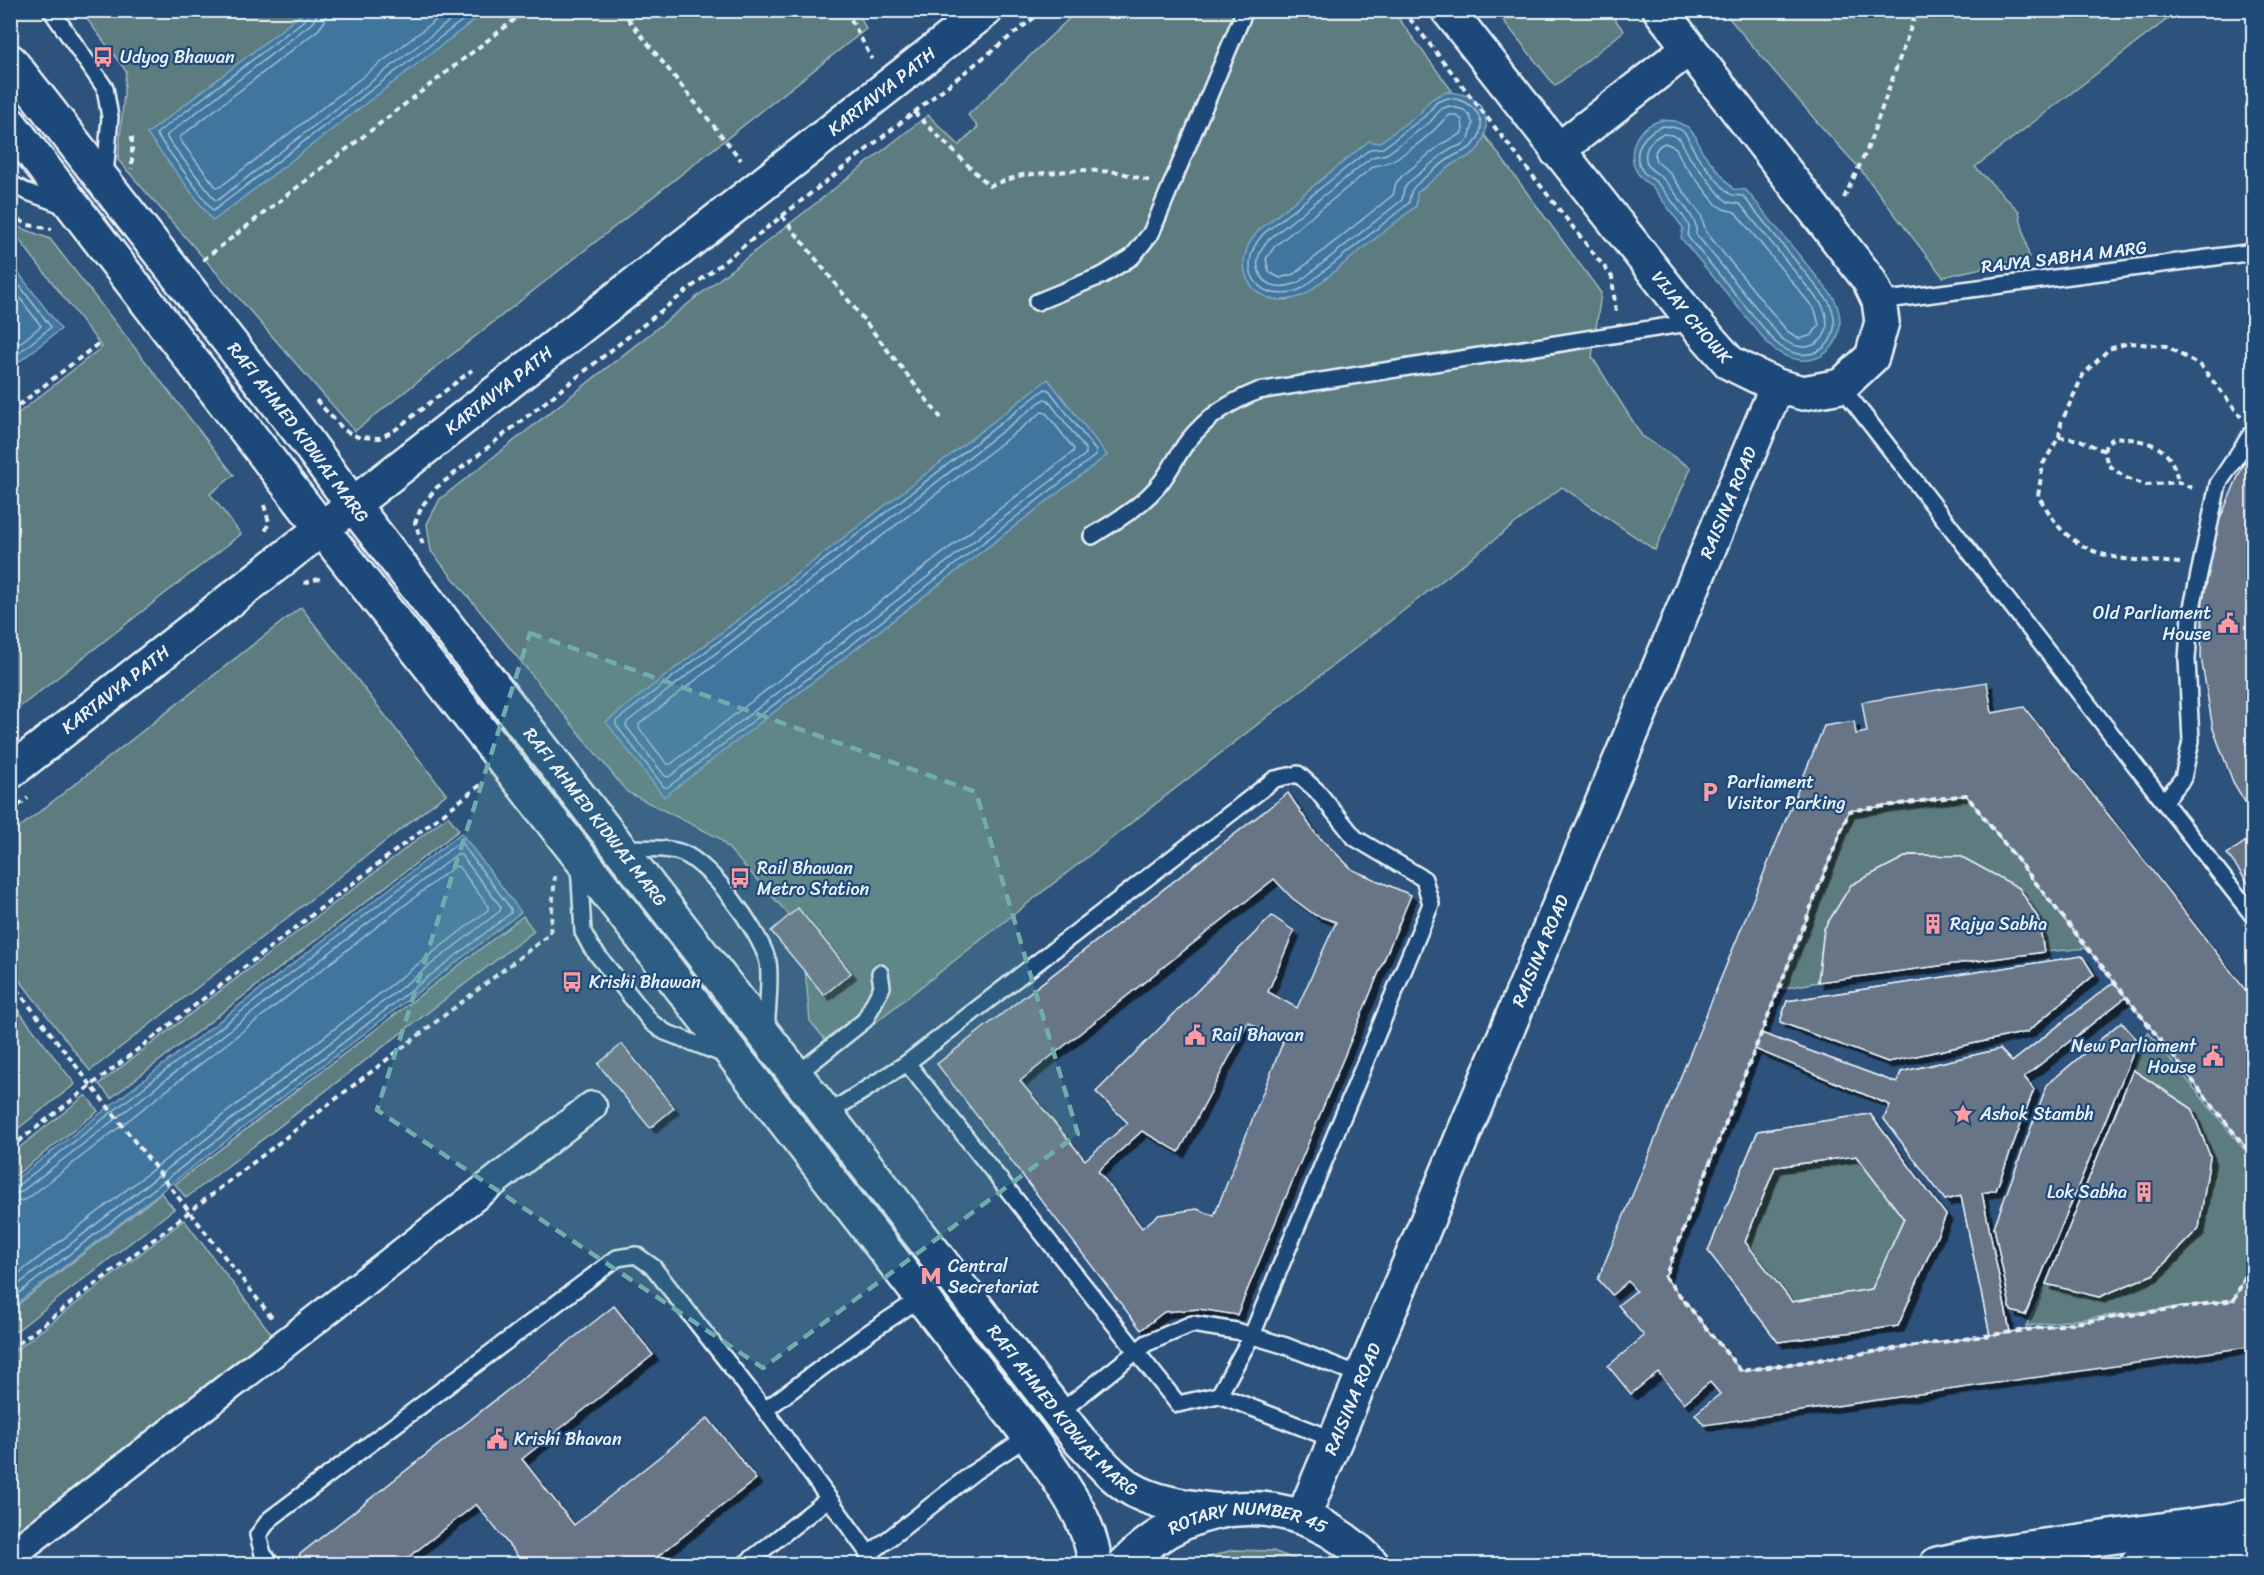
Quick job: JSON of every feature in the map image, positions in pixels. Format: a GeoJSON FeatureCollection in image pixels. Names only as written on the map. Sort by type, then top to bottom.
{"type":"FeatureCollection","features":[{"type":"Feature","properties":{"kind":"main road","name":"KARTAVYA PATH"},"geometry":{"type":"LineString","coordinates":[[20,785],[322,530],[986,10]]}},
{"type":"Feature","properties":{"kind":"main road","name":"VIJAY CHOWK"},"geometry":{"type":"LineString","coordinates":[[1448,10],[1694,322],[1731,363],[1777,386],[1803,393],[1841,386]]}},
{"type":"Feature","properties":{"kind":"main road"},"geometry":{"type":"LineString","coordinates":[[1660,10],[1869,280],[1879,301],[1882,322],[1872,357],[1841,386]]}},
{"type":"Feature","properties":{"kind":"main road"},"geometry":{"type":"LineString","coordinates":[[1557,151],[1689,48]]}},
{"type":"Feature","properties":{"kind":"main road","name":"RAFI AHMED KIDWAI MARG"},"geometry":{"type":"LineString","coordinates":[[10,61],[118,177],[353,506],[1080,1441],[1108,1471],[1139,1493],[1181,1506],[1221,1511]]}},
{"type":"Feature","properties":{"kind":"main road","name":"RAFI AHMED KIDWAI MARG"},"geometry":{"type":"LineString","coordinates":[[10,124],[66,220],[322,530],[567,864],[737,1059],[1029,1436],[1082,1520],[1094,1552],[1095,1564]]}},
{"type":"Feature","properties":{"kind":"main road","name":"RAISINA ROAD"},"geometry":{"type":"LineString","coordinates":[[1303,1517],[1777,386]]}},
{"type":"Feature","properties":{"kind":"main road","name":"ROTARY NUMBER 45"},"geometry":{"type":"LineString","coordinates":[[1125,1564],[1142,1547],[1173,1526],[1196,1516],[1221,1511],[1258,1509],[1303,1517],[1328,1529],[1351,1544],[1372,1564]]}},
{"type":"Feature","properties":{"kind":"main road"},"geometry":{"type":"LineString","coordinates":[[1937,1564],[1978,1555],[2220,1522],[2253,1515]]}},
{"type":"Feature","properties":{"kind":"main road"},"geometry":{"type":"LineString","coordinates":[[2138,1564],[2212,1559],[2253,1548]]}},
{"type":"Feature","properties":{"kind":"street"},"geometry":{"type":"LineString","coordinates":[[10,1556],[592,1106]]}},
{"type":"Feature","properties":{"kind":"lane"},"geometry":{"type":"LineString","coordinates":[[51,10],[105,88],[118,177]]}},
{"type":"Feature","properties":{"kind":"lane"},"geometry":{"type":"LineString","coordinates":[[1037,302],[1103,275],[1132,257],[1151,233],[1245,10]]}},
{"type":"Feature","properties":{"kind":"lane"},"geometry":{"type":"LineString","coordinates":[[10,183],[66,220]]}},
{"type":"Feature","properties":{"kind":"lane","name":"RAJYA SABHA MARG"},"geometry":{"type":"LineString","coordinates":[[1879,301],[2253,252]]}},
{"type":"Feature","properties":{"kind":"lane"},"geometry":{"type":"LineString","coordinates":[[1092,536],[1137,507],[1161,482],[1187,442],[1210,417],[1232,401],[1258,391],[1694,322]]}},
{"type":"Feature","properties":{"kind":"lane"},"geometry":{"type":"LineString","coordinates":[[1841,386],[2253,917]]}},
{"type":"Feature","properties":{"kind":"lane"},"geometry":{"type":"LineString","coordinates":[[2164,802],[2183,778],[2191,741],[2187,659],[2190,617],[2218,484],[2253,430]]}},
{"type":"Feature","properties":{"kind":"lane"},"geometry":{"type":"LineString","coordinates":[[827,1114],[907,1063],[1275,779],[1298,774],[1317,791],[1355,838],[1424,879],[1431,904],[1252,1335],[1220,1395]]}},
{"type":"Feature","properties":{"kind":"lane"},"geometry":{"type":"LineString","coordinates":[[620,848],[677,851],[691,858],[716,879],[761,942],[768,964],[766,1035]]}},
{"type":"Feature","properties":{"kind":"lane"},"geometry":{"type":"LineString","coordinates":[[567,864],[583,932],[591,947],[652,1023],[665,1032],[737,1059]]}},
{"type":"Feature","properties":{"kind":"lane"},"geometry":{"type":"LineString","coordinates":[[796,1075],[865,1020],[882,987],[880,974]]}},
{"type":"Feature","properties":{"kind":"lane"},"geometry":{"type":"LineString","coordinates":[[907,1063],[1178,1404],[1220,1395],[1335,1440]]}},
{"type":"Feature","properties":{"kind":"lane"},"geometry":{"type":"LineString","coordinates":[[271,1564],[262,1554],[258,1535],[270,1519],[617,1258],[636,1255],[653,1267],[765,1410],[872,1560],[974,1472],[1029,1436]]}},
{"type":"Feature","properties":{"kind":"lane"},"geometry":{"type":"LineString","coordinates":[[765,1410],[868,1333],[921,1298]]}},
{"type":"Feature","properties":{"kind":"lane"},"geometry":{"type":"LineString","coordinates":[[1059,1413],[1147,1343],[1192,1324],[1252,1335],[1362,1376]]}},
{"type":"Feature","properties":{"kind":"lane"},"geometry":{"type":"LineString","coordinates":[[745,1564],[828,1499]]}},
{"type":"Feature","properties":{"kind":"path"},"geometry":{"type":"LineString","coordinates":[[209,268],[203,260],[527,10]]}},
{"type":"Feature","properties":{"kind":"path"},"geometry":{"type":"LineString","coordinates":[[621,10],[741,160]]}},
{"type":"Feature","properties":{"kind":"path"},"geometry":{"type":"LineString","coordinates":[[846,10],[872,59]]}},
{"type":"Feature","properties":{"kind":"path"},"geometry":{"type":"LineString","coordinates":[[425,550],[415,523],[422,506],[436,488],[1044,10]]}},
{"type":"Feature","properties":{"kind":"path"},"geometry":{"type":"LineString","coordinates":[[1403,10],[1612,277],[1616,317]]}},
{"type":"Feature","properties":{"kind":"path"},"geometry":{"type":"LineString","coordinates":[[1829,229],[1867,150],[1917,10]]}},
{"type":"Feature","properties":{"kind":"path"},"geometry":{"type":"LineString","coordinates":[[862,66],[881,52]]}},
{"type":"Feature","properties":{"kind":"path"},"geometry":{"type":"LineString","coordinates":[[914,112],[989,186],[1022,175],[1081,170],[1118,172],[1150,180]]}},
{"type":"Feature","properties":{"kind":"path"},"geometry":{"type":"LineString","coordinates":[[118,177],[132,134]]}},
{"type":"Feature","properties":{"kind":"path"},"geometry":{"type":"LineString","coordinates":[[732,168],[750,153]]}},
{"type":"Feature","properties":{"kind":"path"},"geometry":{"type":"LineString","coordinates":[[10,215],[28,225],[66,220]]}},
{"type":"Feature","properties":{"kind":"path"},"geometry":{"type":"LineString","coordinates":[[782,216],[941,418]]}},
{"type":"Feature","properties":{"kind":"path"},"geometry":{"type":"LineString","coordinates":[[10,412],[99,343]]}},
{"type":"Feature","properties":{"kind":"path"},"geometry":{"type":"LineString","coordinates":[[2201,566],[2159,561],[2121,560],[2090,549],[2062,530],[2038,496],[2043,464],[2059,437],[2061,423],[2083,375],[2109,350],[2129,343],[2166,346],[2201,366],[2253,430]]}},
{"type":"Feature","properties":{"kind":"path"},"geometry":{"type":"LineString","coordinates":[[312,394],[344,430],[358,437],[379,438],[395,430],[479,364]]}},
{"type":"Feature","properties":{"kind":"path"},"geometry":{"type":"LineString","coordinates":[[2059,437],[2080,440],[2104,450]]}},
{"type":"Feature","properties":{"kind":"path"},"geometry":{"type":"LineString","coordinates":[[2178,482],[2171,459],[2156,444],[2115,437],[2106,444],[2104,450],[2108,465],[2126,478],[2146,485],[2178,482],[2199,491],[2213,510]]}},
{"type":"Feature","properties":{"kind":"path"},"geometry":{"type":"LineString","coordinates":[[260,498],[269,522],[263,538]]}},
{"type":"Feature","properties":{"kind":"path"},"geometry":{"type":"LineString","coordinates":[[295,590],[305,583],[322,578],[332,584]]}},
{"type":"Feature","properties":{"kind":"path"},"geometry":{"type":"LineString","coordinates":[[10,1148],[486,781]]}},
{"type":"Feature","properties":{"kind":"path"},"geometry":{"type":"LineString","coordinates":[[10,812],[20,785]]}},
{"type":"Feature","properties":{"kind":"path"},"geometry":{"type":"LineString","coordinates":[[2253,1158],[1966,795],[1849,811],[1665,1277],[1741,1371],[2234,1300],[2253,1258]]}},
{"type":"Feature","properties":{"kind":"path"},"geometry":{"type":"LineString","coordinates":[[10,1350],[550,934],[567,864]]}},
{"type":"Feature","properties":{"kind":"path"},"geometry":{"type":"LineString","coordinates":[[10,981],[290,1340]]}},
{"type":"Feature","properties":{"kind":"highlighted area"},"geometry":{"type":"Polygon","coordinates":[[[530,633],[976,792],[1078,1134],[763,1368],[377,1110],[530,633]]]}},
{"type":"Feature","properties":{"kind":"green space"},"geometry":{"type":"Polygon","coordinates":[[[857,10],[866,29],[355,431],[118,160],[126,71],[81,11],[857,10]]]}},
{"type":"Feature","properties":{"kind":"green space"},"geometry":{"type":"Polygon","coordinates":[[[1078,10],[1393,11],[1601,293],[1592,357],[1642,436],[1691,468],[1655,550],[1562,487],[836,1053],[810,1021],[801,928],[719,838],[627,792],[431,551],[427,524],[440,499],[928,115],[959,145],[978,127],[968,115],[1078,10]]]}},
{"type":"Feature","properties":{"kind":"green space"},"geometry":{"type":"Polygon","coordinates":[[[1496,11],[1608,11],[1624,31],[1555,86],[1496,11]]]}},
{"type":"Feature","properties":{"kind":"green space"},"geometry":{"type":"Polygon","coordinates":[[[1723,11],[2178,11],[1975,167],[2019,211],[2029,257],[1943,277],[1860,169],[1723,11]]]}},
{"type":"Feature","properties":{"kind":"green space"},"geometry":{"type":"Polygon","coordinates":[[[11,224],[50,239],[234,475],[210,494],[241,534],[11,714],[11,419],[102,347],[11,229],[11,224]]]}},
{"type":"Feature","properties":{"kind":"green space"},"geometry":{"type":"Polygon","coordinates":[[[301,607],[446,794],[90,1071],[11,969],[11,834],[301,607]]]}},
{"type":"Feature","properties":{"kind":"green space"},"geometry":{"type":"Polygon","coordinates":[[[1966,795],[2090,948],[2044,952],[2038,918],[2019,888],[1909,855],[1851,885],[1818,982],[1781,989],[1849,811],[1966,795]]]}},
{"type":"Feature","properties":{"kind":"green space"},"geometry":{"type":"Polygon","coordinates":[[[448,816],[459,830],[111,1098],[99,1084],[448,816]]]}},
{"type":"Feature","properties":{"kind":"green space"},"geometry":{"type":"Polygon","coordinates":[[[523,916],[534,931],[186,1198],[175,1184],[523,916]]]}},
{"type":"Feature","properties":{"kind":"green space"},"geometry":{"type":"Polygon","coordinates":[[[11,1001],[75,1084],[11,1134],[11,1001]]]}},
{"type":"Feature","properties":{"kind":"green space"},"geometry":{"type":"Polygon","coordinates":[[[2148,1032],[2253,1160],[2253,1258],[2234,1300],[2026,1326],[2046,1284],[2099,1297],[2154,1274],[2199,1228],[2191,1108],[2133,1070],[2148,1032]]]}},
{"type":"Feature","properties":{"kind":"green space"},"geometry":{"type":"Polygon","coordinates":[[[86,1095],[98,1111],[11,1179],[11,1154],[86,1095]]]}},
{"type":"Feature","properties":{"kind":"green space"},"geometry":{"type":"Polygon","coordinates":[[[1856,1156],[1904,1219],[1872,1289],[1792,1302],[1745,1242],[1775,1167],[1856,1156]]]}},
{"type":"Feature","properties":{"kind":"green space"},"geometry":{"type":"Polygon","coordinates":[[[161,1193],[174,1209],[11,1335],[11,1310],[161,1193]]]}},
{"type":"Feature","properties":{"kind":"green space"},"geometry":{"type":"Polygon","coordinates":[[[184,1220],[274,1337],[11,1541],[11,1354],[184,1220]]]}},
{"type":"Feature","properties":{"kind":"green space"},"geometry":{"type":"Polygon","coordinates":[[[1232,1550],[1273,1551],[1308,1564],[1188,1564],[1232,1550]]]}},
{"type":"Feature","properties":{"kind":"water"},"geometry":{"type":"Polygon","coordinates":[[[307,10],[486,11],[213,221],[147,134],[307,10]]]}},
{"type":"Feature","properties":{"kind":"water"},"geometry":{"type":"Polygon","coordinates":[[[1447,92],[1472,98],[1483,110],[1486,123],[1485,135],[1475,152],[1457,161],[1417,193],[1416,206],[1306,294],[1289,299],[1273,299],[1261,294],[1251,285],[1245,273],[1244,260],[1249,245],[1259,230],[1369,141],[1379,143],[1421,112],[1432,99],[1447,92]]]}},
{"type":"Feature","properties":{"kind":"water"},"geometry":{"type":"Polygon","coordinates":[[[1661,120],[1675,121],[1688,127],[1696,137],[1701,150],[1733,189],[1746,190],[1834,298],[1839,315],[1839,331],[1834,344],[1826,353],[1814,359],[1800,360],[1785,356],[1770,346],[1681,238],[1683,228],[1652,186],[1638,174],[1632,157],[1633,148],[1641,132],[1661,120]]]}},
{"type":"Feature","properties":{"kind":"water"},"geometry":{"type":"Polygon","coordinates":[[[11,263],[61,329],[11,368],[11,263]]]}},
{"type":"Feature","properties":{"kind":"water"},"geometry":{"type":"Polygon","coordinates":[[[1048,379],[1107,455],[664,797],[606,722],[1048,379]]]}},
{"type":"Feature","properties":{"kind":"water"},"geometry":{"type":"Polygon","coordinates":[[[461,833],[521,912],[11,1308],[11,1183],[461,833]]]}},
{"type":"Feature","properties":{"kind":"building","name":"Old Parliament House"},"geometry":{"type":"Polygon","coordinates":[[[2254,449],[2254,817],[2233,782],[2213,729],[2201,657],[2203,589],[2217,526],[2243,465],[2254,449]]]}},
{"type":"Feature","properties":{"kind":"building","name":"New Parliament House"},"geometry":{"type":"Polygon","coordinates":[[[1987,682],[1992,713],[2024,707],[2254,1001],[2254,1158],[2126,997],[2024,1077],[2034,1089],[1996,1190],[1982,1193],[2010,1332],[2234,1300],[2254,1258],[2254,1346],[1704,1425],[1695,1414],[1720,1394],[1710,1382],[1684,1403],[1658,1372],[1631,1394],[1608,1366],[1644,1336],[1618,1305],[1636,1291],[1628,1281],[1612,1295],[1598,1279],[1824,726],[1854,721],[1856,734],[1867,732],[1862,702],[1987,682]],[[1966,795],[1849,811],[1761,1033],[1897,1083],[1901,1072],[2000,1049],[2012,1062],[2114,982],[1966,795]],[[1755,1049],[1665,1277],[1741,1371],[1990,1335],[1961,1196],[1945,1200],[1884,1119],[1890,1105],[1755,1049]],[[1984,1084],[1926,1098],[1920,1115],[1958,1165],[1972,1161],[1996,1099],[1984,1084]]]}},
{"type":"Feature","properties":{"kind":"building"},"geometry":{"type":"Polygon","coordinates":[[[1288,793],[1315,833],[1353,870],[1411,895],[1237,1315],[1199,1309],[1164,1312],[1141,1330],[937,1064],[1288,793]],[[1274,879],[1020,1081],[1085,1160],[1128,1123],[1096,1092],[1272,916],[1294,931],[1268,992],[1297,1008],[1336,922],[1315,915],[1292,898],[1274,879]],[[1248,1022],[1179,1152],[1142,1131],[1098,1171],[1142,1228],[1158,1215],[1197,1209],[1214,1216],[1283,1042],[1248,1022]]]}},
{"type":"Feature","properties":{"kind":"building"},"geometry":{"type":"Polygon","coordinates":[[[2254,836],[2254,891],[2227,854],[2254,836]]]}},
{"type":"Feature","properties":{"kind":"building","name":"Rajya Sabha"},"geometry":{"type":"Polygon","coordinates":[[[1909,855],[1960,856],[2019,888],[2038,918],[2044,952],[1818,982],[1824,929],[1851,885],[1909,855]]]}},
{"type":"Feature","properties":{"kind":"building","name":"Rajya Sabha"},"geometry":{"type":"Polygon","coordinates":[[[1909,855],[1960,856],[2019,888],[2038,918],[2044,952],[1818,982],[1824,929],[1851,885],[1909,855]]]}},
{"type":"Feature","properties":{"kind":"building"},"geometry":{"type":"Polygon","coordinates":[[[798,908],[851,973],[824,995],[771,931],[798,908]]]}},
{"type":"Feature","properties":{"kind":"building","name":"New Parliament House"},"geometry":{"type":"Polygon","coordinates":[[[2082,956],[2094,975],[2027,1032],[1888,1062],[1780,1022],[1787,1001],[2082,956]]]}},
{"type":"Feature","properties":{"kind":"building","name":"New Parliament House"},"geometry":{"type":"Polygon","coordinates":[[[2082,956],[2094,975],[2027,1032],[1888,1062],[1780,1022],[1787,1001],[2082,956]]]}},
{"type":"Feature","properties":{"kind":"building"},"geometry":{"type":"Polygon","coordinates":[[[2114,982],[2126,997],[2024,1077],[2034,1089],[1996,1190],[1982,1193],[2010,1332],[1990,1335],[1961,1196],[1945,1200],[1884,1119],[1890,1105],[1755,1049],[1761,1033],[1897,1083],[1901,1072],[2000,1049],[2012,1062],[2114,982]]]}},
{"type":"Feature","properties":{"kind":"building","name":"New Parliament House"},"geometry":{"type":"Polygon","coordinates":[[[2121,1022],[2138,1041],[2025,1315],[2011,1311],[1994,1227],[2047,1085],[2121,1022]]]}},
{"type":"Feature","properties":{"kind":"building","name":"New Parliament House"},"geometry":{"type":"Polygon","coordinates":[[[2121,1022],[2138,1041],[2025,1315],[2011,1311],[1994,1227],[2047,1085],[2121,1022]]]}},
{"type":"Feature","properties":{"kind":"building"},"geometry":{"type":"Polygon","coordinates":[[[622,1044],[674,1108],[650,1128],[598,1064],[622,1044]]]}},
{"type":"Feature","properties":{"kind":"building","name":"New Parliament House"},"geometry":{"type":"Polygon","coordinates":[[[2133,1070],[2191,1108],[2210,1156],[2199,1228],[2154,1274],[2099,1297],[2046,1284],[2133,1070]]]}},
{"type":"Feature","properties":{"kind":"building","name":"New Parliament House"},"geometry":{"type":"Polygon","coordinates":[[[2133,1070],[2191,1108],[2210,1156],[2199,1228],[2154,1274],[2099,1297],[2046,1284],[2133,1070]]]}},
{"type":"Feature","properties":{"kind":"building"},"geometry":{"type":"Polygon","coordinates":[[[1870,1114],[1946,1215],[1898,1326],[1778,1342],[1708,1251],[1758,1131],[1870,1114]],[[1856,1156],[1775,1167],[1745,1242],[1792,1302],[1872,1289],[1904,1219],[1856,1156]]]}},
{"type":"Feature","properties":{"kind":"building"},"geometry":{"type":"Polygon","coordinates":[[[1870,1114],[1946,1215],[1898,1326],[1778,1342],[1708,1251],[1758,1131],[1870,1114]],[[1856,1156],[1775,1167],[1745,1242],[1792,1302],[1872,1289],[1904,1219],[1856,1156]]]}},
{"type":"Feature","properties":{"kind":"building","name":"Krishi Bhavan"},"geometry":{"type":"Polygon","coordinates":[[[614,1306],[653,1355],[522,1459],[574,1525],[708,1418],[756,1479],[648,1564],[524,1564],[476,1504],[400,1564],[306,1564],[299,1555],[614,1306]]]}},
{"type":"Feature","properties":{"kind":"building"},"geometry":{"type":"Polygon","coordinates":[[[826,1557],[832,1564],[816,1564],[826,1557]]]}},
{"type":"Feature","properties":{"kind":"place","name":"Udyog Bhawan"},"geometry":{"type":"Point","coordinates":[103,57]}},
{"type":"Feature","properties":{"kind":"place","name":"Old Parliament House"},"geometry":{"type":"Point","coordinates":[2228,623]}},
{"type":"Feature","properties":{"kind":"place","name":"Parliament Visitor Parking"},"geometry":{"type":"Point","coordinates":[1710,792]}},
{"type":"Feature","properties":{"kind":"place","name":"Rail Bhawan Metro Station"},"geometry":{"type":"Point","coordinates":[740,878]}},
{"type":"Feature","properties":{"kind":"place","name":"Rajya Sabha"},"geometry":{"type":"Point","coordinates":[1933,924]}},
{"type":"Feature","properties":{"kind":"place","name":"Krishi Bhawan"},"geometry":{"type":"Point","coordinates":[572,982]}},
{"type":"Feature","properties":{"kind":"place","name":"Rail Bhavan"},"geometry":{"type":"Point","coordinates":[1195,1035]}},
{"type":"Feature","properties":{"kind":"place","name":"New Parliament House"},"geometry":{"type":"Point","coordinates":[2213,1056]}},
{"type":"Feature","properties":{"kind":"place","name":"Ashok Stambh"},"geometry":{"type":"Point","coordinates":[1963,1114]}},
{"type":"Feature","properties":{"kind":"place","name":"Lok Sabha"},"geometry":{"type":"Point","coordinates":[2144,1192]}},
{"type":"Feature","properties":{"kind":"place","name":"Central Secretariat"},"geometry":{"type":"Point","coordinates":[931,1276]}},
{"type":"Feature","properties":{"kind":"place","name":"Krishi Bhavan"},"geometry":{"type":"Point","coordinates":[497,1439]}}]}
